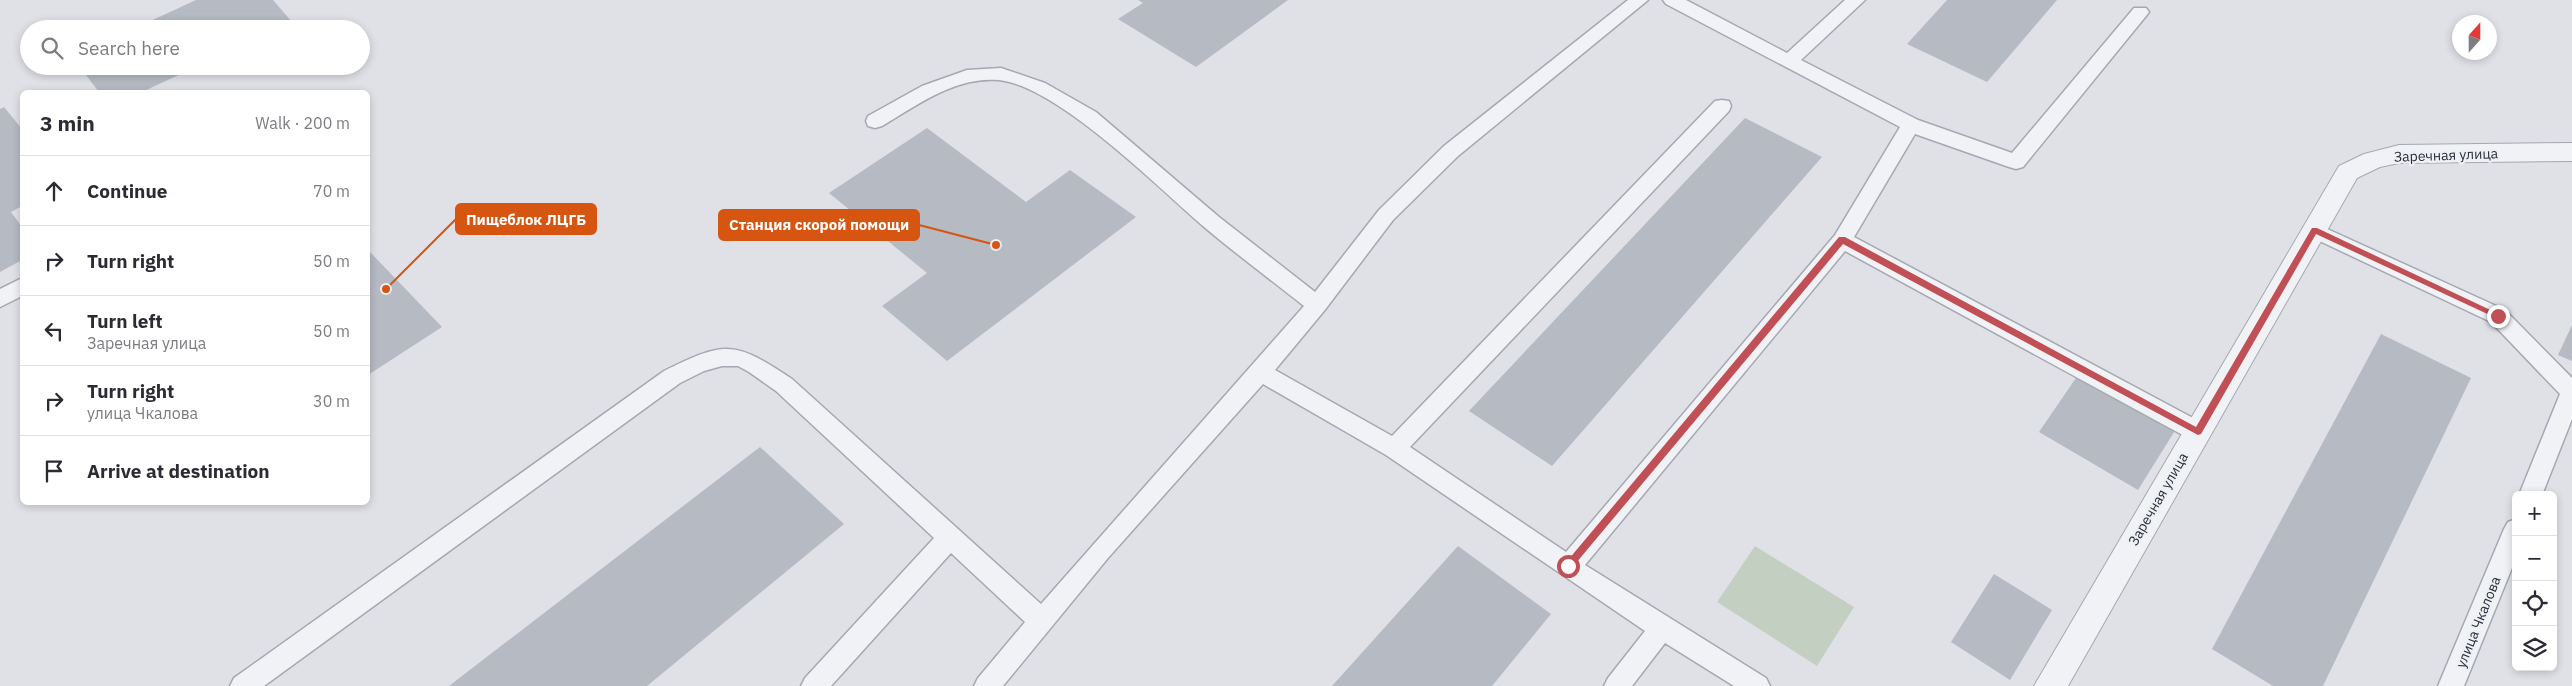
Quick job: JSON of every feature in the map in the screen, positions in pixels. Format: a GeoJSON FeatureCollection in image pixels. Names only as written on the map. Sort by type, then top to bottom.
{"type":"FeatureCollection","features":[{"type":"Feature","properties":{"kind":"street","name":"Заречная улица"},"geometry":{"type":"LineString","coordinates":[[2050,686],[2348,172],[2373,160],[2399,154],[2572,152]]}},
{"type":"Feature","properties":{"kind":"lane"},"geometry":{"type":"LineString","coordinates":[[987,686],[1100,551],[1260,372],[1317,305],[1386,215],[1451,151],[1639,0]]}},
{"type":"Feature","properties":{"kind":"lane"},"geometry":{"type":"LineString","coordinates":[[1672,0],[1911,125],[2016,162],[2140,12]]}},
{"type":"Feature","properties":{"kind":"lane"},"geometry":{"type":"LineString","coordinates":[[1789,61],[1856,0]]}},
{"type":"Feature","properties":{"kind":"lane"},"geometry":{"type":"LineString","coordinates":[[875,121],[928,90],[967,76],[1001,74],[1039,87],[1089,117],[1212,222],[1317,305]]}},
{"type":"Feature","properties":{"kind":"lane"},"geometry":{"type":"LineString","coordinates":[[1394,448],[1722,106]]}},
{"type":"Feature","properties":{"kind":"lane"},"geometry":{"type":"LineString","coordinates":[[1568,566],[1842,240],[1911,125]]}},
{"type":"Feature","properties":{"kind":"lane"},"geometry":{"type":"LineString","coordinates":[[2314,230],[2498,316],[2572,392],[2532,491]]}},
{"type":"Feature","properties":{"kind":"lane"},"geometry":{"type":"LineString","coordinates":[[1842,240],[2198,432]]}},
{"type":"Feature","properties":{"kind":"lane"},"geometry":{"type":"LineString","coordinates":[[0,299],[20,287]]}},
{"type":"Feature","properties":{"kind":"lane"},"geometry":{"type":"LineString","coordinates":[[244,686],[672,376],[702,363],[719,359],[742,358],[784,385],[1042,621]]}},
{"type":"Feature","properties":{"kind":"lane"},"geometry":{"type":"LineString","coordinates":[[1260,372],[1394,448],[1662,628],[1757,686]]}},
{"type":"Feature","properties":{"kind":"lane","name":"улица Чкалова"},"geometry":{"type":"LineString","coordinates":[[2451,686],[2513,536]]}},
{"type":"Feature","properties":{"kind":"lane"},"geometry":{"type":"LineString","coordinates":[[814,686],[950,538]]}},
{"type":"Feature","properties":{"kind":"lane"},"geometry":{"type":"LineString","coordinates":[[1617,686],[1662,628]]}},
{"type":"Feature","properties":{"kind":"green space"},"geometry":{"type":"Polygon","coordinates":[[[1755,546],[1854,607],[1817,666],[1717,602],[1755,546]]]}},
{"type":"Feature","properties":{"kind":"building"},"geometry":{"type":"Polygon","coordinates":[[[196,0],[273,0],[290,20],[153,20],[196,0]]]}},
{"type":"Feature","properties":{"kind":"building"},"geometry":{"type":"Polygon","coordinates":[[[1138,0],[1288,0],[1196,67],[1118,19],[1143,3],[1138,0]]]}},
{"type":"Feature","properties":{"kind":"building"},"geometry":{"type":"Polygon","coordinates":[[[1947,0],[2057,0],[1987,82],[1907,44],[1947,0]]]}},
{"type":"Feature","properties":{"kind":"building"},"geometry":{"type":"Polygon","coordinates":[[[86,75],[179,75],[146,90],[97,90],[86,75]]]}},
{"type":"Feature","properties":{"kind":"building"},"geometry":{"type":"Polygon","coordinates":[[[4,107],[20,127],[20,207],[11,212],[20,224],[20,261],[0,272],[0,109],[4,107]]]}},
{"type":"Feature","properties":{"kind":"building"},"geometry":{"type":"Polygon","coordinates":[[[1745,118],[1822,157],[1552,466],[1469,411],[1745,118]]]}},
{"type":"Feature","properties":{"kind":"building"},"geometry":{"type":"Polygon","coordinates":[[[927,128],[1026,202],[1070,170],[1136,217],[947,361],[882,306],[927,273],[829,193],[927,128]]]}},
{"type":"Feature","properties":{"kind":"building"},"geometry":{"type":"Polygon","coordinates":[[[370,252],[442,327],[370,374],[370,252]]]}},
{"type":"Feature","properties":{"kind":"building"},"geometry":{"type":"Polygon","coordinates":[[[2572,325],[2572,361],[2558,355],[2572,325]]]}},
{"type":"Feature","properties":{"kind":"building"},"geometry":{"type":"Polygon","coordinates":[[[2381,334],[2471,378],[2323,686],[2273,686],[2212,649],[2381,334]]]}},
{"type":"Feature","properties":{"kind":"building"},"geometry":{"type":"Polygon","coordinates":[[[2078,375],[2176,429],[2138,490],[2039,432],[2078,375]]]}},
{"type":"Feature","properties":{"kind":"building"},"geometry":{"type":"Polygon","coordinates":[[[760,447],[844,524],[647,686],[449,686],[760,447]]]}},
{"type":"Feature","properties":{"kind":"building"},"geometry":{"type":"Polygon","coordinates":[[[1458,546],[1551,614],[1492,686],[1332,686],[1458,546]]]}},
{"type":"Feature","properties":{"kind":"building"},"geometry":{"type":"Polygon","coordinates":[[[1994,574],[2052,610],[2010,680],[1951,642],[1994,574]]]}},
{"type":"Feature","properties":{"kind":"place","name":"Станция скорой помощи"},"geometry":{"type":"Point","coordinates":[996,245]}},
{"type":"Feature","properties":{"kind":"place","name":"Пищеблок ЛЦГБ"},"geometry":{"type":"Point","coordinates":[386,289]}},
{"type":"Feature","properties":{"kind":"route"},"geometry":{"type":"LineString","coordinates":[[1568,566],[1842,240],[2198,432],[2314,230],[2498,316]]}}]}
